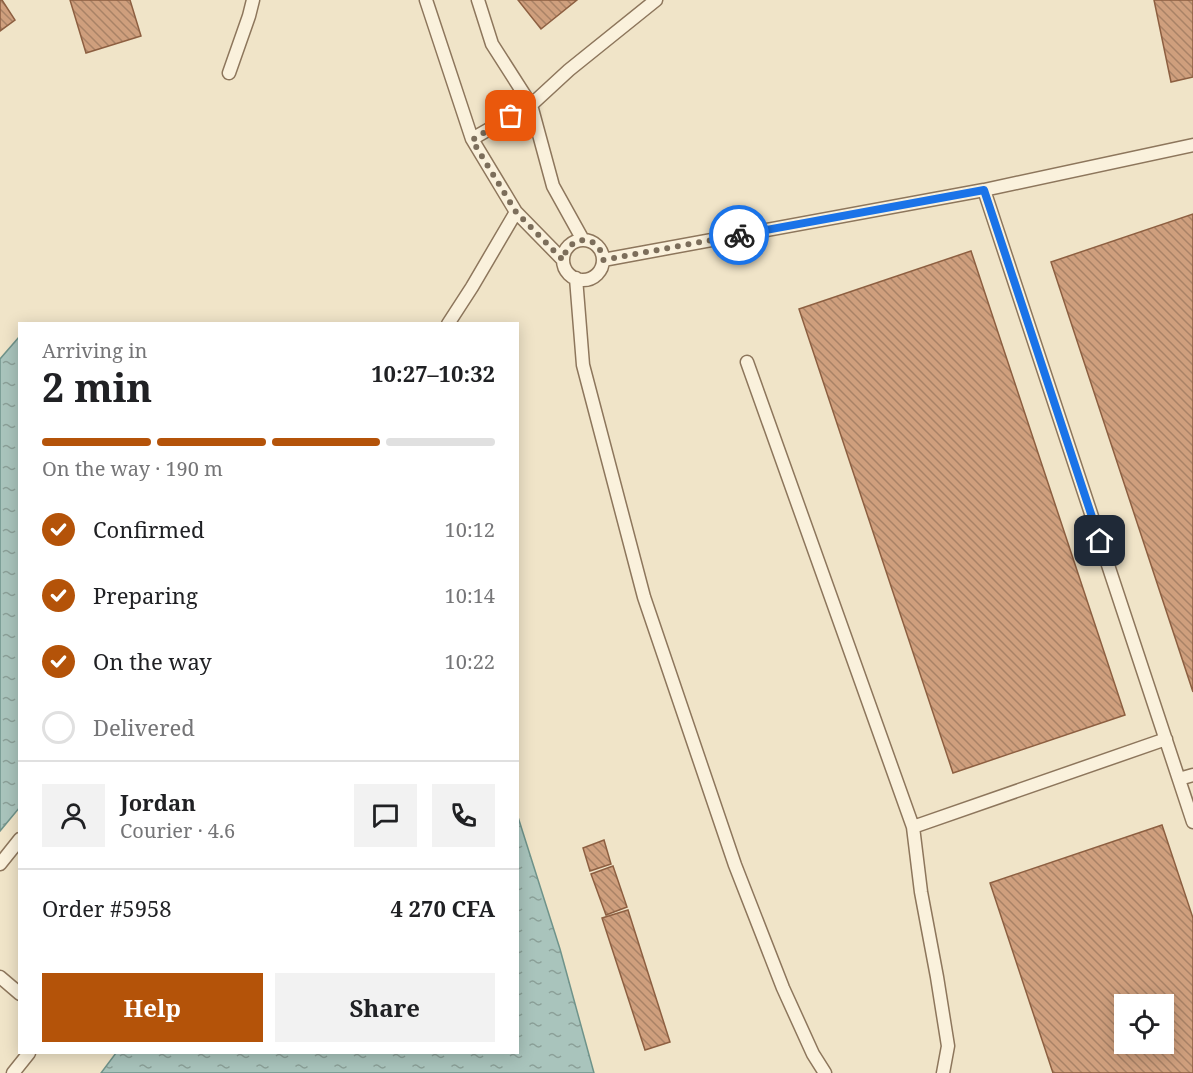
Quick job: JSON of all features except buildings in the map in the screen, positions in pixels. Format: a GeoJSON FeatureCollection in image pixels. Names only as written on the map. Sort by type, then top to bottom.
{"type":"FeatureCollection","features":[{"type":"Feature","properties":{"kind":"lane"},"geometry":{"type":"LineString","coordinates":[[230,74],[253,0]]}},
{"type":"Feature","properties":{"kind":"lane"},"geometry":{"type":"LineString","coordinates":[[426,0],[472,140],[516,212],[563,260],[567,271],[576,278],[582,280],[594,276],[599,272],[603,260],[599,248],[583,240],[571,244],[563,260]]}},
{"type":"Feature","properties":{"kind":"lane"},"geometry":{"type":"LineString","coordinates":[[478,0],[492,44],[531,105],[553,186],[583,240]]}},
{"type":"Feature","properties":{"kind":"lane"},"geometry":{"type":"LineString","coordinates":[[472,140],[531,105],[569,70],[656,0]]}},
{"type":"Feature","properties":{"kind":"lane"},"geometry":{"type":"LineString","coordinates":[[603,260],[984,190],[1193,145]]}},
{"type":"Feature","properties":{"kind":"lane"},"geometry":{"type":"LineString","coordinates":[[984,190],[1193,822]]}},
{"type":"Feature","properties":{"kind":"lane"},"geometry":{"type":"LineString","coordinates":[[449,322],[516,212]]}},
{"type":"Feature","properties":{"kind":"lane"},"geometry":{"type":"LineString","coordinates":[[576,278],[583,365],[644,597],[735,865],[783,988],[823,1073]]}},
{"type":"Feature","properties":{"kind":"lane"},"geometry":{"type":"LineString","coordinates":[[747,362],[913,827],[921,892],[948,1046],[943,1073]]}},
{"type":"Feature","properties":{"kind":"lane"},"geometry":{"type":"LineString","coordinates":[[913,827],[1166,739]]}},
{"type":"Feature","properties":{"kind":"lane"},"geometry":{"type":"LineString","coordinates":[[1179,779],[1193,775]]}},
{"type":"Feature","properties":{"kind":"lane"},"geometry":{"type":"LineString","coordinates":[[0,864],[18,842]]}},
{"type":"Feature","properties":{"kind":"lane"},"geometry":{"type":"LineString","coordinates":[[0,977],[18,992]]}},
{"type":"Feature","properties":{"kind":"lane"},"geometry":{"type":"LineString","coordinates":[[13,1073],[28,1054]]}},
{"type":"Feature","properties":{"kind":"water"},"geometry":{"type":"Polygon","coordinates":[[[18,338],[18,809],[0,831],[0,359],[18,338]]]}},
{"type":"Feature","properties":{"kind":"water"},"geometry":{"type":"Polygon","coordinates":[[[519,820],[560,949],[594,1073],[101,1073],[115,1054],[519,1054],[519,820]]]}},
{"type":"Feature","properties":{"kind":"way so far"},"geometry":{"type":"LineString","coordinates":[[511,116],[472,140],[516,212],[563,260],[567,248],[583,240],[595,244],[603,260],[739,235]]}},
{"type":"Feature","properties":{"kind":"route"},"geometry":{"type":"LineString","coordinates":[[739,235],[984,190],[1100,541]]}}]}
